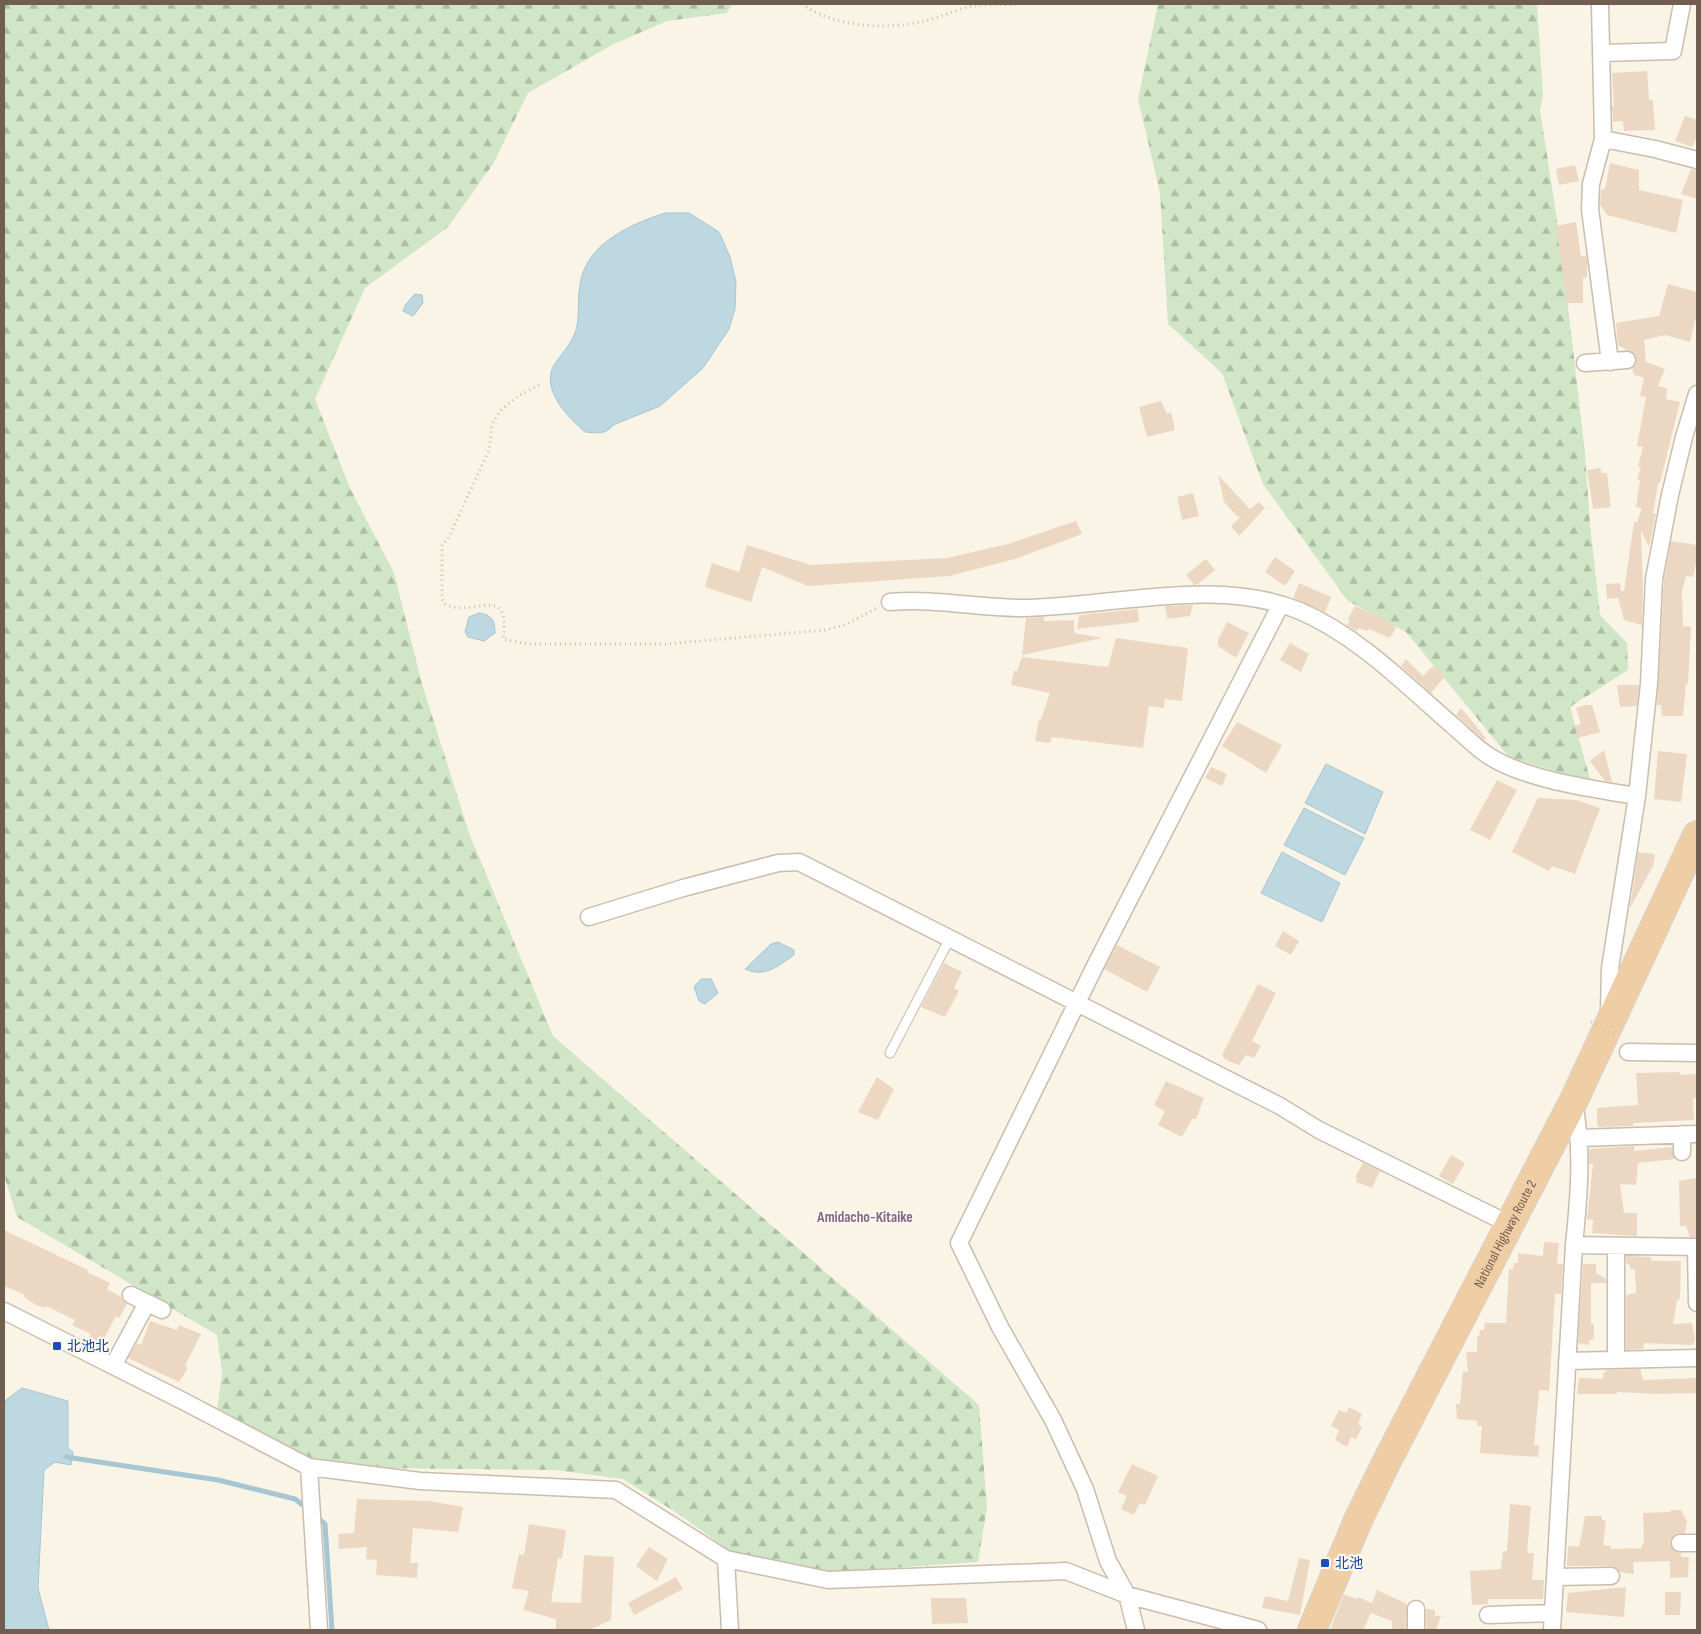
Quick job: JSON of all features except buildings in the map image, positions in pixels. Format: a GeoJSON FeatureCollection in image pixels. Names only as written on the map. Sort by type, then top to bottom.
{"type":"FeatureCollection","features":[{"type":"Feature","properties":{"kind":"highway","name":"National Highway Route 2"},"geometry":{"type":"LineString","coordinates":[[1312,1630],[1360,1518],[1388,1459],[1574,1100],[1605,1028],[1697,835]]}},
{"type":"Feature","properties":{"kind":"street"},"geometry":{"type":"LineString","coordinates":[[1600,4],[1603,139],[1591,184],[1590,209],[1610,362]]}},
{"type":"Feature","properties":{"kind":"street"},"geometry":{"type":"LineString","coordinates":[[1601,53],[1673,51],[1682,4]]}},
{"type":"Feature","properties":{"kind":"street"},"geometry":{"type":"LineString","coordinates":[[1603,139],[1655,148],[1697,160]]}},
{"type":"Feature","properties":{"kind":"street"},"geometry":{"type":"LineString","coordinates":[[1585,363],[1627,360]]}},
{"type":"Feature","properties":{"kind":"street"},"geometry":{"type":"LineString","coordinates":[[1605,1028],[1610,968],[1637,796],[1649,684],[1654,579],[1672,485],[1697,394]]}},
{"type":"Feature","properties":{"kind":"street"},"geometry":{"type":"LineString","coordinates":[[890,602],[914,600],[1022,608],[1202,594],[1244,596],[1300,611],[1359,645],[1489,756],[1522,771],[1590,788],[1637,796]]}},
{"type":"Feature","properties":{"kind":"street"},"geometry":{"type":"LineString","coordinates":[[1136,1630],[1127,1595],[1108,1561],[1085,1489],[1053,1420],[1000,1327],[959,1243],[1098,962],[1280,606]]}},
{"type":"Feature","properties":{"kind":"street"},"geometry":{"type":"LineString","coordinates":[[589,918],[682,888],[778,863],[799,862],[1079,1002],[1280,1106],[1319,1130],[1509,1224]]}},
{"type":"Feature","properties":{"kind":"street"},"geometry":{"type":"LineString","coordinates":[[1628,1052],[1658,1060],[1697,1052]]}},
{"type":"Feature","properties":{"kind":"street"},"geometry":{"type":"LineString","coordinates":[[1552,1630],[1574,1245],[1580,1191],[1580,1138],[1574,1100]]}},
{"type":"Feature","properties":{"kind":"street"},"geometry":{"type":"LineString","coordinates":[[1580,1138],[1689,1134],[1682,1152]]}},
{"type":"Feature","properties":{"kind":"street"},"geometry":{"type":"LineString","coordinates":[[1574,1245],[1697,1247],[1697,1303]]}},
{"type":"Feature","properties":{"kind":"street"},"geometry":{"type":"LineString","coordinates":[[1616,1247],[1616,1360]]}},
{"type":"Feature","properties":{"kind":"street"},"geometry":{"type":"LineString","coordinates":[[131,1295],[162,1310]]}},
{"type":"Feature","properties":{"kind":"street"},"geometry":{"type":"LineString","coordinates":[[113,1366],[147,1303]]}},
{"type":"Feature","properties":{"kind":"street"},"geometry":{"type":"LineString","coordinates":[[4,1311],[309,1467],[420,1481],[616,1490],[726,1559],[828,1580],[1066,1571],[1127,1595],[1258,1630]]}},
{"type":"Feature","properties":{"kind":"street"},"geometry":{"type":"LineString","coordinates":[[1567,1361],[1697,1358]]}},
{"type":"Feature","properties":{"kind":"street"},"geometry":{"type":"LineString","coordinates":[[309,1467],[319,1630]]}},
{"type":"Feature","properties":{"kind":"street"},"geometry":{"type":"LineString","coordinates":[[1680,1543],[1697,1543]]}},
{"type":"Feature","properties":{"kind":"street"},"geometry":{"type":"LineString","coordinates":[[726,1559],[730,1630]]}},
{"type":"Feature","properties":{"kind":"street"},"geometry":{"type":"LineString","coordinates":[[1555,1577],[1612,1576]]}},
{"type":"Feature","properties":{"kind":"street"},"geometry":{"type":"LineString","coordinates":[[1416,1609],[1416,1630]]}},
{"type":"Feature","properties":{"kind":"street"},"geometry":{"type":"LineString","coordinates":[[1488,1615],[1553,1613]]}},
{"type":"Feature","properties":{"kind":"lane"},"geometry":{"type":"LineString","coordinates":[[890,1053],[950,938]]}},
{"type":"Feature","properties":{"kind":"path"},"geometry":{"type":"LineString","coordinates":[[802,4],[816,14],[837,21],[892,26],[923,21],[972,6],[1019,4]]}},
{"type":"Feature","properties":{"kind":"path"},"geometry":{"type":"LineString","coordinates":[[539,385],[512,401],[500,411],[492,424],[489,450],[448,539],[442,544],[442,599],[445,604],[461,609],[488,605],[499,609],[504,614],[506,620],[503,639],[510,642],[528,644],[618,644],[694,643],[826,630],[847,624],[890,602]]}},
{"type":"Feature","properties":{"kind":"green space"},"geometry":{"type":"Polygon","coordinates":[[[4,4],[732,4],[727,13],[667,21],[612,45],[528,93],[493,164],[448,227],[365,288],[315,399],[350,488],[394,573],[422,684],[469,833],[553,1036],[979,1405],[987,1508],[978,1562],[834,1572],[731,1552],[680,1515],[623,1479],[555,1470],[375,1468],[306,1457],[217,1410],[222,1373],[217,1335],[17,1217],[4,1175],[4,4]]]}},
{"type":"Feature","properties":{"kind":"green space"},"geometry":{"type":"Polygon","coordinates":[[[1158,4],[1537,4],[1543,95],[1540,110],[1561,246],[1585,453],[1590,524],[1600,615],[1627,643],[1628,670],[1570,707],[1591,782],[1509,757],[1406,632],[1348,601],[1263,484],[1222,373],[1168,324],[1160,193],[1138,99],[1158,4]]]}},
{"type":"Feature","properties":{"kind":"water"},"geometry":{"type":"Polygon","coordinates":[[[665,213],[689,213],[719,232],[730,257],[736,282],[735,309],[729,329],[703,368],[660,406],[613,425],[604,432],[585,432],[558,403],[551,384],[551,374],[554,365],[569,345],[576,330],[579,290],[584,271],[600,247],[612,238],[638,223],[665,213]]]}},
{"type":"Feature","properties":{"kind":"water"},"geometry":{"type":"Polygon","coordinates":[[[415,294],[422,295],[423,303],[413,316],[403,311],[406,304],[415,294]]]}},
{"type":"Feature","properties":{"kind":"water"},"geometry":{"type":"Polygon","coordinates":[[[479,613],[490,617],[494,625],[495,633],[484,641],[468,637],[465,632],[469,617],[479,613]]]}},
{"type":"Feature","properties":{"kind":"water"},"geometry":{"type":"Polygon","coordinates":[[[1326,764],[1383,792],[1365,834],[1305,803],[1326,764]]]}},
{"type":"Feature","properties":{"kind":"water"},"geometry":{"type":"Polygon","coordinates":[[[1304,808],[1364,838],[1345,875],[1284,845],[1304,808]]]}},
{"type":"Feature","properties":{"kind":"water"},"geometry":{"type":"Polygon","coordinates":[[[1282,852],[1340,883],[1322,922],[1261,893],[1282,852]]]}},
{"type":"Feature","properties":{"kind":"water"},"geometry":{"type":"Polygon","coordinates":[[[778,942],[794,950],[794,955],[777,967],[765,971],[759,972],[745,969],[771,944],[778,942]]]}},
{"type":"Feature","properties":{"kind":"water"},"geometry":{"type":"Polygon","coordinates":[[[701,979],[711,979],[718,993],[705,1004],[699,1001],[694,987],[701,979]]]}},
{"type":"Feature","properties":{"kind":"water"},"geometry":{"type":"Polygon","coordinates":[[[22,1388],[68,1401],[68,1448],[73,1452],[71,1465],[55,1462],[44,1470],[38,1588],[49,1630],[4,1630],[4,1409],[6,1400],[22,1388]]]}},
{"type":"Feature","properties":{"kind":"waterway"},"geometry":{"type":"LineString","coordinates":[[66,1457],[218,1480],[295,1499],[308,1509]]}},
{"type":"Feature","properties":{"kind":"waterway"},"geometry":{"type":"LineString","coordinates":[[316,1516],[325,1524],[332,1630]]}},
{"type":"Feature","properties":{"kind":"place","name":"北池北"},"geometry":{"type":"Point","coordinates":[57,1346]}},
{"type":"Feature","properties":{"kind":"place","name":"北池"},"geometry":{"type":"Point","coordinates":[1325,1563]}},
{"type":"Feature","properties":{"kind":"district","name":"Amidacho-Kitaike"},"geometry":{"type":"Point","coordinates":[865,1217]}}]}
